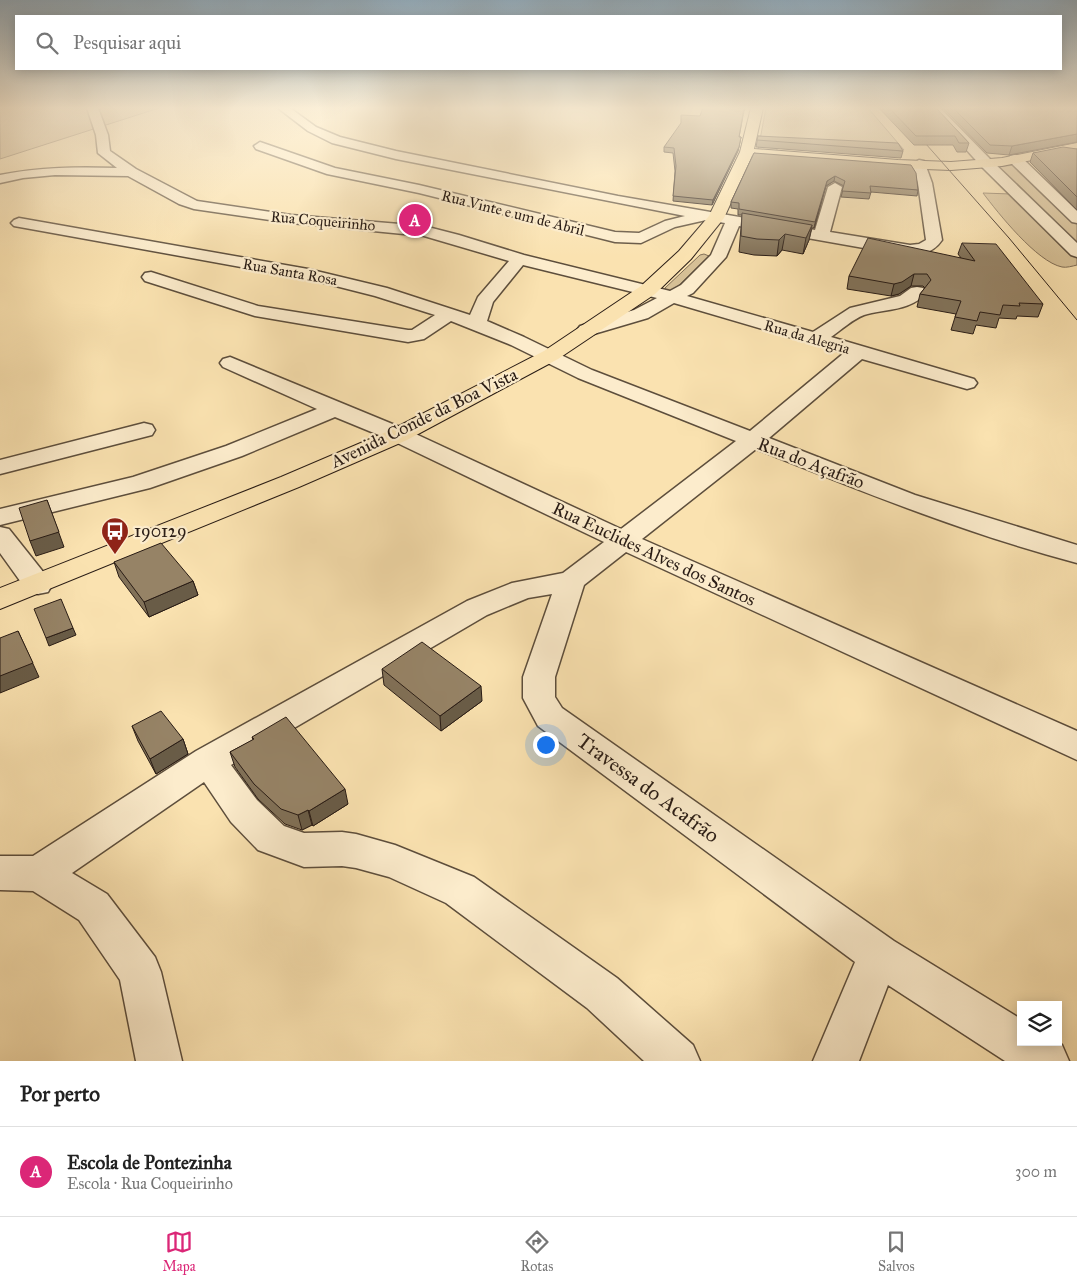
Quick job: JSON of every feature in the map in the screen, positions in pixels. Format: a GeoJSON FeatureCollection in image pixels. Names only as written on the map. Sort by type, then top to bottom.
{"type":"FeatureCollection","features":[{"type":"Feature","properties":{"kind":"main road","name":"Avenida Conde da Boa Vista"},"geometry":{"type":"LineString","coordinates":[[0,599],[399,435],[551,356],[648,290],[690,248],[719,218],[745,158]]}},
{"type":"Feature","properties":{"kind":"main road"},"geometry":{"type":"LineString","coordinates":[[826,158],[919,164],[987,164],[1024,158]]}},
{"type":"Feature","properties":{"kind":"street"},"geometry":{"type":"LineString","coordinates":[[110,158],[131,172]]}},
{"type":"Feature","properties":{"kind":"street","name":"Rua Vinte e um de Abril"},"geometry":{"type":"LineString","coordinates":[[293,158],[332,171],[419,189],[616,237],[641,238],[652,235],[670,224],[719,218]]}},
{"type":"Feature","properties":{"kind":"street"},"geometry":{"type":"LineString","coordinates":[[407,158],[821,237],[892,248],[924,249],[930,246],[934,240],[925,183],[919,164]]}},
{"type":"Feature","properties":{"kind":"street"},"geometry":{"type":"LineString","coordinates":[[981,158],[1077,252]]}},
{"type":"Feature","properties":{"kind":"street"},"geometry":{"type":"LineString","coordinates":[[1015,159],[1077,218]]}},
{"type":"Feature","properties":{"kind":"street","name":"Rua Coqueirinho"},"geometry":{"type":"LineString","coordinates":[[0,180],[23,174],[55,171],[131,172],[184,202],[194,205],[291,219],[408,228],[453,238],[519,260],[648,290]]}},
{"type":"Feature","properties":{"kind":"street"},"geometry":{"type":"LineString","coordinates":[[821,237],[835,187]]}},
{"type":"Feature","properties":{"kind":"street"},"geometry":{"type":"LineString","coordinates":[[1021,196],[1055,198]]}},
{"type":"Feature","properties":{"kind":"street"},"geometry":{"type":"LineString","coordinates":[[587,330],[641,314],[687,289],[720,253],[719,218]]}},
{"type":"Feature","properties":{"kind":"street","name":"Rua Santa Rosa"},"geometry":{"type":"LineString","coordinates":[[19,223],[316,276],[393,295],[477,322],[551,356]]}},
{"type":"Feature","properties":{"kind":"street"},"geometry":{"type":"LineString","coordinates":[[690,248],[720,253]]}},
{"type":"Feature","properties":{"kind":"street"},"geometry":{"type":"LineString","coordinates":[[477,322],[484,301],[519,260]]}},
{"type":"Feature","properties":{"kind":"street"},"geometry":{"type":"LineString","coordinates":[[151,277],[255,310],[408,336],[417,335],[450,313]]}},
{"type":"Feature","properties":{"kind":"street","name":"Rua da Alegria"},"geometry":{"type":"LineString","coordinates":[[648,290],[967,383]]}},
{"type":"Feature","properties":{"kind":"street"},"geometry":{"type":"LineString","coordinates":[[816,340],[856,312],[906,300],[917,292]]}},
{"type":"Feature","properties":{"kind":"street"},"geometry":{"type":"LineString","coordinates":[[39,874],[208,761],[477,608],[522,590],[571,581],[753,440],[858,352]]}},
{"type":"Feature","properties":{"kind":"street","name":"Rua do Açafrão"},"geometry":{"type":"LineString","coordinates":[[551,356],[585,374],[925,506],[1077,554]]}},
{"type":"Feature","properties":{"kind":"street","name":"Rua Euclides Alves dos Santos"},"geometry":{"type":"LineString","coordinates":[[230,363],[399,435],[622,540],[1077,746]]}},
{"type":"Feature","properties":{"kind":"street"},"geometry":{"type":"LineString","coordinates":[[0,518],[141,483],[234,451],[335,409]]}},
{"type":"Feature","properties":{"kind":"street"},"geometry":{"type":"LineString","coordinates":[[0,467],[144,430]]}},
{"type":"Feature","properties":{"kind":"street"},"geometry":{"type":"LineString","coordinates":[[0,535],[38,585]]}},
{"type":"Feature","properties":{"kind":"street","name":"Travessa do Acafrão"},"geometry":{"type":"LineString","coordinates":[[571,581],[539,677],[539,698],[550,718],[879,955],[1046,1061]]}},
{"type":"Feature","properties":{"kind":"street"},"geometry":{"type":"LineString","coordinates":[[208,761],[244,811],[271,838],[304,850],[342,849],[356,851],[395,862],[460,890],[602,993],[677,1061]]}},
{"type":"Feature","properties":{"kind":"street"},"geometry":{"type":"LineString","coordinates":[[0,873],[39,874],[93,907],[140,972],[159,1061]]}},
{"type":"Feature","properties":{"kind":"street"},"geometry":{"type":"LineString","coordinates":[[836,1061],[879,955]]}},
{"type":"Feature","properties":{"kind":"shaded area"},"geometry":{"type":"Polygon","coordinates":[[[1024,164],[1077,221],[1077,247],[996,167],[1024,164]]]}},
{"type":"Feature","properties":{"kind":"shaded area"},"geometry":{"type":"Polygon","coordinates":[[[983,193],[1011,194],[1027,206],[1077,258],[1077,265],[1062,267],[1041,256],[1019,236],[983,193]]]}},
{"type":"Feature","properties":{"kind":"shaded area"},"geometry":{"type":"Polygon","coordinates":[[[700,255],[709,256],[673,291],[665,290],[700,255]]]}},
{"type":"Feature","properties":{"kind":"building"},"geometry":{"type":"Polygon","coordinates":[[[675,158],[734,158],[713,200],[673,196],[675,158]]]}},
{"type":"Feature","properties":{"kind":"building"},"geometry":{"type":"Polygon","coordinates":[[[752,158],[813,158],[911,165],[916,173],[918,190],[870,186],[871,193],[842,191],[845,181],[835,176],[827,181],[815,222],[739,209],[739,203],[731,202],[752,158]]]}},
{"type":"Feature","properties":{"kind":"building"},"geometry":{"type":"Polygon","coordinates":[[[1038,158],[1077,158],[1077,197],[1038,158]]]}},
{"type":"Feature","properties":{"kind":"building"},"geometry":{"type":"Polygon","coordinates":[[[742,213],[812,225],[806,238],[785,234],[779,240],[757,239],[741,236],[742,213]]]}},
{"type":"Feature","properties":{"kind":"building"},"geometry":{"type":"Polygon","coordinates":[[[868,238],[975,261],[962,243],[996,244],[1043,304],[1019,303],[1020,306],[1003,305],[1000,315],[980,312],[977,321],[955,317],[961,301],[920,294],[931,280],[927,274],[914,274],[902,282],[894,284],[849,276],[868,238]]]}},
{"type":"Feature","properties":{"kind":"building"},"geometry":{"type":"Polygon","coordinates":[[[47,500],[59,532],[30,541],[19,508],[47,500]]]}},
{"type":"Feature","properties":{"kind":"building"},"geometry":{"type":"Polygon","coordinates":[[[161,543],[193,581],[144,602],[114,562],[161,543]]]}},
{"type":"Feature","properties":{"kind":"building"},"geometry":{"type":"Polygon","coordinates":[[[61,599],[73,628],[46,638],[34,609],[61,599]]]}},
{"type":"Feature","properties":{"kind":"building"},"geometry":{"type":"Polygon","coordinates":[[[18,631],[33,663],[0,676],[0,638],[18,631]]]}},
{"type":"Feature","properties":{"kind":"building"},"geometry":{"type":"Polygon","coordinates":[[[422,642],[481,686],[440,716],[382,669],[422,642]]]}},
{"type":"Feature","properties":{"kind":"building"},"geometry":{"type":"Polygon","coordinates":[[[161,711],[183,739],[150,759],[132,726],[161,711]]]}},
{"type":"Feature","properties":{"kind":"building"},"geometry":{"type":"Polygon","coordinates":[[[286,717],[345,789],[309,811],[298,815],[281,809],[254,784],[230,752],[254,739],[252,737],[286,717]]]}},
{"type":"Feature","properties":{"kind":"tram line"},"geometry":{"type":"LineString","coordinates":[[938,158],[1009,238],[1077,320]]}},
{"type":"Feature","properties":{"kind":"place","name":"Escola de Pontezinha"},"geometry":{"type":"Point","coordinates":[415,220]}},
{"type":"Feature","properties":{"kind":"place","name":"190129"},"geometry":{"type":"Point","coordinates":[115,555]}}]}
